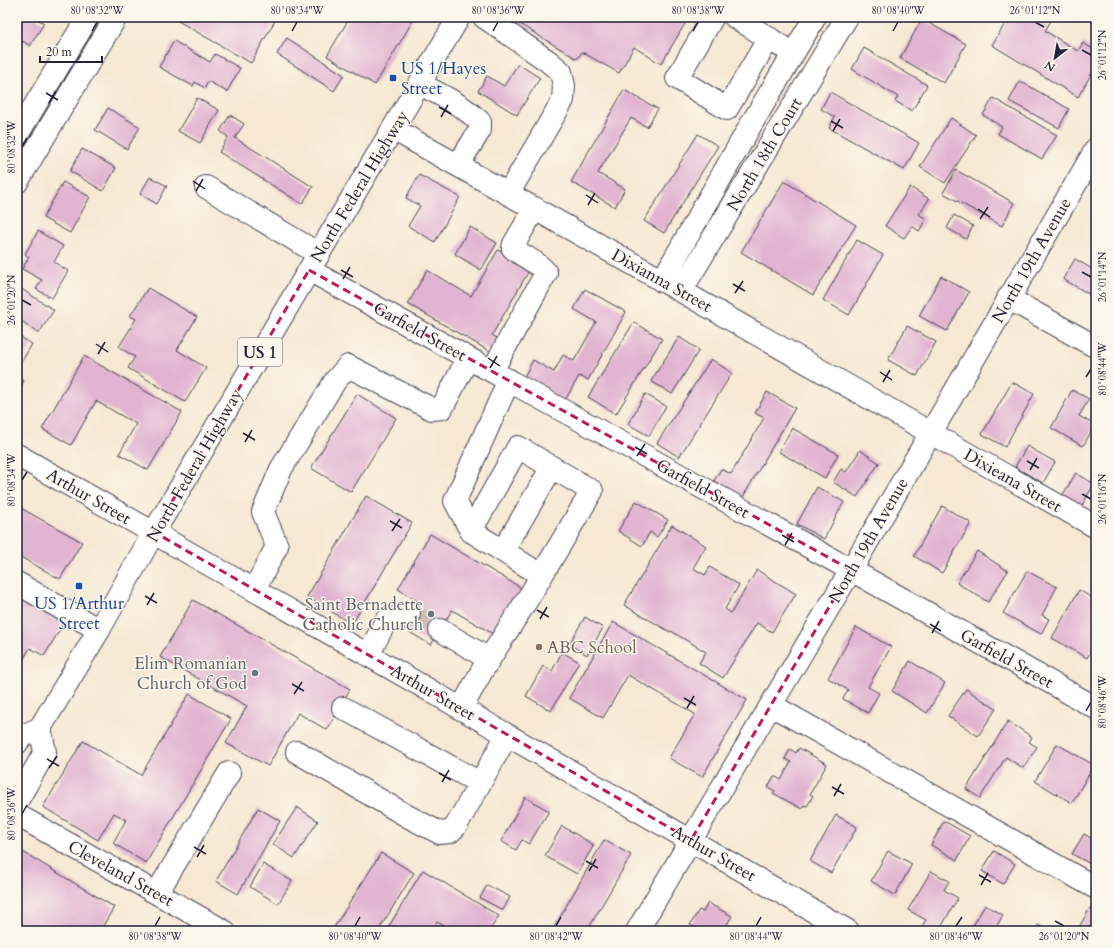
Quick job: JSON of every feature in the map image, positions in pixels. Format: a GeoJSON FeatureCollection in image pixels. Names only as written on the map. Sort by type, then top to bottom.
{"type":"FeatureCollection","features":[{"type":"Feature","properties":{"kind":"street"},"geometry":{"type":"LineString","coordinates":[[17,135],[88,17]]}},
{"type":"Feature","properties":{"kind":"street"},"geometry":{"type":"LineString","coordinates":[[17,182],[116,17]]}},
{"type":"Feature","properties":{"kind":"street","name":"North Federal Highway"},"geometry":{"type":"LineString","coordinates":[[40,728],[99,630],[154,532],[459,17]]}},
{"type":"Feature","properties":{"kind":"street"},"geometry":{"type":"LineString","coordinates":[[484,17],[548,61],[561,72],[564,86],[564,100],[508,194]]}},
{"type":"Feature","properties":{"kind":"street"},"geometry":{"type":"LineString","coordinates":[[713,17],[677,78],[727,110],[770,38]]}},
{"type":"Feature","properties":{"kind":"street"},"geometry":{"type":"LineString","coordinates":[[735,17],[794,53],[818,64]]}},
{"type":"Feature","properties":{"kind":"street","name":"North 18th Court"},"geometry":{"type":"LineString","coordinates":[[662,281],[749,128],[816,17]]}},
{"type":"Feature","properties":{"kind":"street","name":"North 18th Court"},"geometry":{"type":"LineString","coordinates":[[681,291],[847,17]]}},
{"type":"Feature","properties":{"kind":"street"},"geometry":{"type":"LineString","coordinates":[[420,84],[460,106],[480,122],[480,130],[458,165]]}},
{"type":"Feature","properties":{"kind":"street","name":"Dixianna Street"},"geometry":{"type":"LineString","coordinates":[[393,129],[535,208],[930,433]]}},
{"type":"Feature","properties":{"kind":"street","name":"North 19th Avenue"},"geometry":{"type":"LineString","coordinates":[[637,931],[851,570],[1008,298],[1094,157]]}},
{"type":"Feature","properties":{"kind":"street","name":"Garfield Street"},"geometry":{"type":"LineString","coordinates":[[206,187],[314,262],[468,358],[851,570],[1096,708]]}},
{"type":"Feature","properties":{"kind":"street"},"geometry":{"type":"LineString","coordinates":[[535,208],[513,248],[544,269],[546,273],[500,375],[455,501],[471,531],[541,575]]}},
{"type":"Feature","properties":{"kind":"street"},"geometry":{"type":"LineString","coordinates":[[1008,298],[1096,347]]}},
{"type":"Feature","properties":{"kind":"street"},"geometry":{"type":"LineString","coordinates":[[254,590],[277,546],[263,512],[280,469],[335,381],[348,366],[432,409],[442,408],[468,358]]}},
{"type":"Feature","properties":{"kind":"street","name":"Dixieana Street"},"geometry":{"type":"LineString","coordinates":[[930,433],[1096,527]]}},
{"type":"Feature","properties":{"kind":"street"},"geometry":{"type":"LineString","coordinates":[[461,708],[489,659],[592,491],[518,447],[471,531]]}},
{"type":"Feature","properties":{"kind":"street","name":"Arthur Street"},"geometry":{"type":"LineString","coordinates":[[17,455],[154,532],[848,931]]}},
{"type":"Feature","properties":{"kind":"street"},"geometry":{"type":"LineString","coordinates":[[503,551],[552,467]]}},
{"type":"Feature","properties":{"kind":"street"},"geometry":{"type":"LineString","coordinates":[[17,583],[99,630]]}},
{"type":"Feature","properties":{"kind":"street"},"geometry":{"type":"LineString","coordinates":[[368,655],[386,621],[409,614]]}},
{"type":"Feature","properties":{"kind":"street"},"geometry":{"type":"LineString","coordinates":[[440,630],[489,659]]}},
{"type":"Feature","properties":{"kind":"street"},"geometry":{"type":"LineString","coordinates":[[771,705],[1096,888]]}},
{"type":"Feature","properties":{"kind":"street"},"geometry":{"type":"LineString","coordinates":[[343,708],[480,784]]}},
{"type":"Feature","properties":{"kind":"street"},"geometry":{"type":"LineString","coordinates":[[17,743],[21,737],[40,728],[45,752],[17,801]]}},
{"type":"Feature","properties":{"kind":"street"},"geometry":{"type":"LineString","coordinates":[[296,752],[409,817],[440,833],[450,832],[456,826],[507,735]]}},
{"type":"Feature","properties":{"kind":"street"},"geometry":{"type":"LineString","coordinates":[[157,893],[229,773]]}},
{"type":"Feature","properties":{"kind":"street","name":"Cleveland Street"},"geometry":{"type":"LineString","coordinates":[[17,815],[224,931]]}},
{"type":"Feature","properties":{"kind":"highlighted area"},"geometry":{"type":"Polygon","coordinates":[[[309,270],[851,570],[691,840],[154,532],[309,270]]]}},
{"type":"Feature","properties":{"kind":"building"},"geometry":{"type":"Polygon","coordinates":[[[17,17],[34,17],[44,23],[30,46],[23,41],[17,51],[17,17]]]}},
{"type":"Feature","properties":{"kind":"building"},"geometry":{"type":"Polygon","coordinates":[[[171,17],[237,17],[243,21],[245,17],[277,17],[251,63],[171,17]]]}},
{"type":"Feature","properties":{"kind":"building"},"geometry":{"type":"Polygon","coordinates":[[[350,17],[415,17],[375,85],[327,56],[350,17]]]}},
{"type":"Feature","properties":{"kind":"building"},"geometry":{"type":"Polygon","coordinates":[[[522,17],[689,17],[661,64],[634,47],[619,73],[582,52],[577,59],[518,23],[522,17]]]}},
{"type":"Feature","properties":{"kind":"building"},"geometry":{"type":"Polygon","coordinates":[[[1009,17],[1053,17],[1045,31],[1078,51],[1083,43],[1096,51],[1096,66],[1078,97],[992,45],[1009,17]]]}},
{"type":"Feature","properties":{"kind":"building"},"geometry":{"type":"Polygon","coordinates":[[[922,19],[966,44],[944,83],[900,58],[922,19]]]}},
{"type":"Feature","properties":{"kind":"building"},"geometry":{"type":"Polygon","coordinates":[[[287,38],[344,75],[334,91],[277,54],[287,38]]]}},
{"type":"Feature","properties":{"kind":"building"},"geometry":{"type":"Polygon","coordinates":[[[174,41],[210,62],[215,54],[240,68],[227,92],[208,81],[205,88],[195,82],[193,86],[159,67],[174,41]]]}},
{"type":"Feature","properties":{"kind":"building"},"geometry":{"type":"Polygon","coordinates":[[[864,48],[927,85],[912,111],[895,101],[898,97],[852,69],[864,48]]]}},
{"type":"Feature","properties":{"kind":"building"},"geometry":{"type":"Polygon","coordinates":[[[518,64],[540,78],[517,115],[478,91],[487,76],[504,86],[518,64]]]}},
{"type":"Feature","properties":{"kind":"building"},"geometry":{"type":"Polygon","coordinates":[[[1020,81],[1069,109],[1059,128],[1009,101],[1020,81]]]}},
{"type":"Feature","properties":{"kind":"building"},"geometry":{"type":"Polygon","coordinates":[[[624,90],[658,109],[647,127],[631,118],[598,173],[625,189],[615,207],[571,182],[624,90]]]}},
{"type":"Feature","properties":{"kind":"building"},"geometry":{"type":"Polygon","coordinates":[[[830,92],[919,143],[904,170],[829,128],[835,117],[821,109],[830,92]]]}},
{"type":"Feature","properties":{"kind":"building"},"geometry":{"type":"Polygon","coordinates":[[[197,98],[219,110],[200,143],[178,131],[197,98]]]}},
{"type":"Feature","properties":{"kind":"building"},"geometry":{"type":"Polygon","coordinates":[[[993,98],[1057,135],[1042,159],[998,134],[1002,127],[983,115],[993,98]]]}},
{"type":"Feature","properties":{"kind":"building"},"geometry":{"type":"Polygon","coordinates":[[[108,108],[140,127],[127,149],[95,130],[108,108]]]}},
{"type":"Feature","properties":{"kind":"building"},"geometry":{"type":"Polygon","coordinates":[[[230,115],[244,124],[235,138],[313,187],[302,204],[219,152],[228,137],[220,131],[230,115]]]}},
{"type":"Feature","properties":{"kind":"building"},"geometry":{"type":"Polygon","coordinates":[[[951,118],[976,135],[945,183],[920,167],[951,118]]]}},
{"type":"Feature","properties":{"kind":"building"},"geometry":{"type":"Polygon","coordinates":[[[698,134],[718,146],[664,233],[644,221],[698,134]]]}},
{"type":"Feature","properties":{"kind":"building"},"geometry":{"type":"Polygon","coordinates":[[[82,149],[116,168],[103,191],[70,171],[82,149]]]}},
{"type":"Feature","properties":{"kind":"building"},"geometry":{"type":"Polygon","coordinates":[[[956,170],[1014,203],[1002,226],[943,193],[956,170]]]}},
{"type":"Feature","properties":{"kind":"building"},"geometry":{"type":"Polygon","coordinates":[[[419,175],[460,197],[435,242],[408,226],[420,206],[406,198],[419,175]]]}},
{"type":"Feature","properties":{"kind":"building"},"geometry":{"type":"Polygon","coordinates":[[[150,177],[167,186],[157,204],[140,194],[150,177]]]}},
{"type":"Feature","properties":{"kind":"building"},"geometry":{"type":"Polygon","coordinates":[[[784,181],[856,225],[813,295],[741,252],[784,181]]]}},
{"type":"Feature","properties":{"kind":"building"},"geometry":{"type":"Polygon","coordinates":[[[63,182],[90,197],[70,233],[43,218],[63,182]]]}},
{"type":"Feature","properties":{"kind":"building"},"geometry":{"type":"Polygon","coordinates":[[[910,187],[929,199],[919,214],[926,219],[919,231],[912,226],[904,238],[885,226],[910,187]]]}},
{"type":"Feature","properties":{"kind":"building"},"geometry":{"type":"Polygon","coordinates":[[[954,215],[973,226],[966,239],[947,228],[954,215]]]}},
{"type":"Feature","properties":{"kind":"building"},"geometry":{"type":"Polygon","coordinates":[[[470,227],[497,243],[481,270],[455,254],[470,227]]]}},
{"type":"Feature","properties":{"kind":"building"},"geometry":{"type":"Polygon","coordinates":[[[38,231],[63,246],[54,262],[68,271],[52,298],[36,289],[42,280],[22,269],[29,257],[25,254],[38,231]]]}},
{"type":"Feature","properties":{"kind":"building"},"geometry":{"type":"Polygon","coordinates":[[[857,240],[883,255],[849,315],[823,300],[857,240]]]}},
{"type":"Feature","properties":{"kind":"building"},"geometry":{"type":"Polygon","coordinates":[[[498,250],[530,269],[492,335],[499,339],[491,352],[408,304],[427,270],[471,296],[498,250]]]}},
{"type":"Feature","properties":{"kind":"building"},"geometry":{"type":"Polygon","coordinates":[[[1075,259],[1096,271],[1096,298],[1063,279],[1075,259]]]}},
{"type":"Feature","properties":{"kind":"building"},"geometry":{"type":"Polygon","coordinates":[[[941,276],[969,292],[947,331],[919,316],[941,276]]]}},
{"type":"Feature","properties":{"kind":"building"},"geometry":{"type":"Polygon","coordinates":[[[17,286],[54,310],[39,333],[17,318],[17,286]]]}},
{"type":"Feature","properties":{"kind":"building"},"geometry":{"type":"Polygon","coordinates":[[[148,288],[197,317],[177,350],[206,368],[185,402],[128,368],[135,357],[119,347],[136,319],[130,316],[148,288]]]}},
{"type":"Feature","properties":{"kind":"building"},"geometry":{"type":"Polygon","coordinates":[[[585,289],[626,312],[588,380],[579,376],[564,402],[523,379],[533,360],[554,372],[563,355],[574,361],[596,322],[574,309],[585,289]]]}},
{"type":"Feature","properties":{"kind":"building"},"geometry":{"type":"Polygon","coordinates":[[[634,322],[662,339],[616,414],[588,397],[634,322]]]}},
{"type":"Feature","properties":{"kind":"building"},"geometry":{"type":"Polygon","coordinates":[[[907,326],[936,342],[917,376],[888,360],[907,326]]]}},
{"type":"Feature","properties":{"kind":"building"},"geometry":{"type":"Polygon","coordinates":[[[17,335],[32,344],[19,366],[17,365],[17,335]]]}},
{"type":"Feature","properties":{"kind":"building"},"geometry":{"type":"Polygon","coordinates":[[[679,337],[699,350],[672,394],[651,381],[679,337]]]}},
{"type":"Feature","properties":{"kind":"building"},"geometry":{"type":"Polygon","coordinates":[[[84,356],[182,412],[148,470],[119,454],[136,424],[96,401],[71,445],[42,429],[84,356]]]}},
{"type":"Feature","properties":{"kind":"building"},"geometry":{"type":"Polygon","coordinates":[[[711,359],[732,373],[679,457],[657,443],[711,359]]]}},
{"type":"Feature","properties":{"kind":"building"},"geometry":{"type":"Polygon","coordinates":[[[17,377],[24,381],[17,393],[17,377]]]}},
{"type":"Feature","properties":{"kind":"building"},"geometry":{"type":"Polygon","coordinates":[[[1012,382],[1034,394],[1005,447],[982,434],[1012,382]]]}},
{"type":"Feature","properties":{"kind":"building"},"geometry":{"type":"Polygon","coordinates":[[[1072,390],[1089,399],[1079,416],[1095,425],[1083,446],[1051,428],[1072,390]]]}},
{"type":"Feature","properties":{"kind":"building"},"geometry":{"type":"Polygon","coordinates":[[[767,392],[795,408],[740,502],[711,486],[721,469],[731,474],[764,418],[755,413],[767,392]]]}},
{"type":"Feature","properties":{"kind":"building"},"geometry":{"type":"Polygon","coordinates":[[[357,394],[396,418],[351,492],[311,468],[357,394]]]}},
{"type":"Feature","properties":{"kind":"building"},"geometry":{"type":"Polygon","coordinates":[[[645,394],[666,406],[649,436],[628,424],[645,394]]]}},
{"type":"Feature","properties":{"kind":"building"},"geometry":{"type":"Polygon","coordinates":[[[792,428],[838,454],[825,478],[779,452],[792,428]]]}},
{"type":"Feature","properties":{"kind":"building"},"geometry":{"type":"Polygon","coordinates":[[[1027,446],[1055,462],[1043,483],[1015,467],[1027,446]]]}},
{"type":"Feature","properties":{"kind":"building"},"geometry":{"type":"Polygon","coordinates":[[[860,450],[879,463],[857,497],[833,482],[841,469],[846,472],[860,450]]]}},
{"type":"Feature","properties":{"kind":"building"},"geometry":{"type":"Polygon","coordinates":[[[1076,473],[1094,484],[1081,507],[1062,496],[1076,473]]]}},
{"type":"Feature","properties":{"kind":"building"},"geometry":{"type":"Polygon","coordinates":[[[817,487],[844,502],[824,539],[797,524],[817,487]]]}},
{"type":"Feature","properties":{"kind":"building"},"geometry":{"type":"Polygon","coordinates":[[[366,496],[412,523],[352,624],[307,597],[366,496]]]}},
{"type":"Feature","properties":{"kind":"building"},"geometry":{"type":"Polygon","coordinates":[[[636,501],[668,520],[657,537],[650,532],[642,546],[618,531],[636,501]]]}},
{"type":"Feature","properties":{"kind":"building"},"geometry":{"type":"Polygon","coordinates":[[[17,506],[82,542],[60,579],[17,555],[17,506]]]}},
{"type":"Feature","properties":{"kind":"building"},"geometry":{"type":"Polygon","coordinates":[[[942,506],[971,523],[942,573],[914,556],[942,506]]]}},
{"type":"Feature","properties":{"kind":"building"},"geometry":{"type":"Polygon","coordinates":[[[672,525],[706,546],[693,568],[705,575],[710,567],[739,585],[725,609],[731,613],[757,570],[796,594],[772,632],[757,623],[723,678],[699,663],[706,652],[624,605],[672,525]]]}},
{"type":"Feature","properties":{"kind":"building"},"geometry":{"type":"Polygon","coordinates":[[[430,534],[523,589],[495,635],[452,610],[431,645],[401,627],[417,601],[398,589],[430,534]]]}},
{"type":"Feature","properties":{"kind":"building"},"geometry":{"type":"Polygon","coordinates":[[[977,551],[1008,571],[988,602],[957,583],[977,551]]]}},
{"type":"Feature","properties":{"kind":"building"},"geometry":{"type":"Polygon","coordinates":[[[1027,571],[1057,587],[1042,615],[1049,619],[1041,634],[1003,613],[1027,571]]]}},
{"type":"Feature","properties":{"kind":"building"},"geometry":{"type":"Polygon","coordinates":[[[1079,590],[1096,600],[1096,642],[1087,658],[1052,638],[1079,590]]]}},
{"type":"Feature","properties":{"kind":"building"},"geometry":{"type":"Polygon","coordinates":[[[22,599],[64,623],[44,656],[30,648],[17,670],[17,607],[22,599]]]}},
{"type":"Feature","properties":{"kind":"building","name":"Elim Romanian Church of God"},"geometry":{"type":"Polygon","coordinates":[[[193,600],[350,689],[327,730],[298,713],[268,766],[226,743],[247,706],[160,657],[193,600]]]}},
{"type":"Feature","properties":{"kind":"building"},"geometry":{"type":"Polygon","coordinates":[[[585,617],[603,628],[587,655],[569,644],[585,617]]]}},
{"type":"Feature","properties":{"kind":"building"},"geometry":{"type":"Polygon","coordinates":[[[613,622],[747,700],[702,777],[669,758],[695,714],[628,675],[603,718],[569,698],[613,622]]]}},
{"type":"Feature","properties":{"kind":"building"},"geometry":{"type":"Polygon","coordinates":[[[856,627],[891,647],[868,687],[879,693],[868,713],[843,699],[848,690],[828,678],[856,627]]]}},
{"type":"Feature","properties":{"kind":"building"},"geometry":{"type":"Polygon","coordinates":[[[562,652],[579,662],[551,711],[526,696],[543,666],[552,671],[562,652]]]}},
{"type":"Feature","properties":{"kind":"building"},"geometry":{"type":"Polygon","coordinates":[[[910,661],[945,683],[927,713],[892,691],[910,661]]]}},
{"type":"Feature","properties":{"kind":"building"},"geometry":{"type":"Polygon","coordinates":[[[966,689],[996,709],[978,736],[948,716],[966,689]]]}},
{"type":"Feature","properties":{"kind":"building"},"geometry":{"type":"Polygon","coordinates":[[[189,694],[231,719],[146,863],[113,843],[126,820],[114,813],[98,840],[43,807],[83,741],[141,775],[189,694]]]}},
{"type":"Feature","properties":{"kind":"building"},"geometry":{"type":"Polygon","coordinates":[[[1008,721],[1032,737],[1029,742],[1037,747],[1023,768],[1006,757],[980,798],[966,789],[1008,721]]]}},
{"type":"Feature","properties":{"kind":"building"},"geometry":{"type":"Polygon","coordinates":[[[1057,744],[1094,765],[1072,803],[1035,781],[1057,744]]]}},
{"type":"Feature","properties":{"kind":"building"},"geometry":{"type":"Polygon","coordinates":[[[799,748],[827,764],[810,794],[813,796],[807,806],[804,805],[802,809],[773,793],[775,791],[768,787],[774,776],[781,780],[791,762],[785,759],[790,749],[796,753],[799,748]]]}},
{"type":"Feature","properties":{"kind":"building"},"geometry":{"type":"Polygon","coordinates":[[[525,797],[549,811],[529,844],[522,840],[516,850],[501,841],[525,797]]]}},
{"type":"Feature","properties":{"kind":"building"},"geometry":{"type":"Polygon","coordinates":[[[297,807],[318,821],[294,858],[273,844],[297,807]]]}},
{"type":"Feature","properties":{"kind":"building"},"geometry":{"type":"Polygon","coordinates":[[[258,808],[280,821],[238,894],[216,881],[258,808]]]}},
{"type":"Feature","properties":{"kind":"building"},"geometry":{"type":"Polygon","coordinates":[[[836,815],[857,827],[831,873],[810,861],[836,815]]]}},
{"type":"Feature","properties":{"kind":"building"},"geometry":{"type":"Polygon","coordinates":[[[944,821],[970,836],[957,860],[931,845],[944,821]]]}},
{"type":"Feature","properties":{"kind":"building"},"geometry":{"type":"Polygon","coordinates":[[[562,826],[594,845],[577,874],[545,856],[562,826]]]}},
{"type":"Feature","properties":{"kind":"building"},"geometry":{"type":"Polygon","coordinates":[[[1084,834],[1096,841],[1096,867],[1072,854],[1084,834]]]}},
{"type":"Feature","properties":{"kind":"building"},"geometry":{"type":"Polygon","coordinates":[[[604,840],[631,855],[587,931],[552,931],[604,840]]]}},
{"type":"Feature","properties":{"kind":"building"},"geometry":{"type":"Polygon","coordinates":[[[18,849],[114,907],[100,931],[17,931],[18,849]]]}},
{"type":"Feature","properties":{"kind":"building"},"geometry":{"type":"Polygon","coordinates":[[[888,851],[912,864],[895,895],[871,881],[888,851]]]}},
{"type":"Feature","properties":{"kind":"building"},"geometry":{"type":"Polygon","coordinates":[[[994,851],[1015,864],[1003,884],[982,871],[994,851]]]}},
{"type":"Feature","properties":{"kind":"building"},"geometry":{"type":"Polygon","coordinates":[[[381,853],[414,873],[378,931],[336,931],[333,929],[381,853]]]}},
{"type":"Feature","properties":{"kind":"building"},"geometry":{"type":"Polygon","coordinates":[[[263,864],[292,881],[278,904],[250,887],[263,864]]]}},
{"type":"Feature","properties":{"kind":"building"},"geometry":{"type":"Polygon","coordinates":[[[423,870],[499,916],[489,931],[453,931],[437,922],[431,931],[386,931],[423,870]]]}},
{"type":"Feature","properties":{"kind":"building"},"geometry":{"type":"Polygon","coordinates":[[[931,871],[949,881],[944,890],[958,898],[939,931],[931,931],[922,926],[926,920],[908,910],[931,871]]]}},
{"type":"Feature","properties":{"kind":"building"},"geometry":{"type":"Polygon","coordinates":[[[487,885],[510,897],[503,910],[480,898],[487,885]]]}},
{"type":"Feature","properties":{"kind":"building"},"geometry":{"type":"Polygon","coordinates":[[[708,903],[732,916],[723,931],[693,931],[695,927],[690,925],[699,910],[703,912],[708,903]]]}},
{"type":"Feature","properties":{"kind":"building"},"geometry":{"type":"Polygon","coordinates":[[[985,905],[1003,915],[994,931],[970,931],[985,905]]]}},
{"type":"Feature","properties":{"kind":"building"},"geometry":{"type":"Polygon","coordinates":[[[1090,908],[1096,911],[1096,931],[1082,931],[1078,929],[1090,908]]]}},
{"type":"Feature","properties":{"kind":"building"},"geometry":{"type":"Polygon","coordinates":[[[741,925],[752,931],[738,931],[741,925]]]}},
{"type":"Feature","properties":{"kind":"building"},"geometry":{"type":"Polygon","coordinates":[[[1038,925],[1048,931],[1035,931],[1038,925]]]}},
{"type":"Feature","properties":{"kind":"tunnel"},"geometry":{"type":"LineString","coordinates":[[409,614],[440,630]]}},
{"type":"Feature","properties":{"kind":"place","name":"US 1/Hayes Street"},"geometry":{"type":"Point","coordinates":[393,78]}},
{"type":"Feature","properties":{"kind":"place","name":"US 1/Arthur Street"},"geometry":{"type":"Point","coordinates":[79,586]}},
{"type":"Feature","properties":{"kind":"place","name":"Saint Bernadette Catholic Church"},"geometry":{"type":"Point","coordinates":[431,614]}},
{"type":"Feature","properties":{"kind":"place","name":"ABC School"},"geometry":{"type":"Point","coordinates":[539,647]}},
{"type":"Feature","properties":{"kind":"place","name":"Elim Romanian Church of God"},"geometry":{"type":"Point","coordinates":[255,673]}}]}
